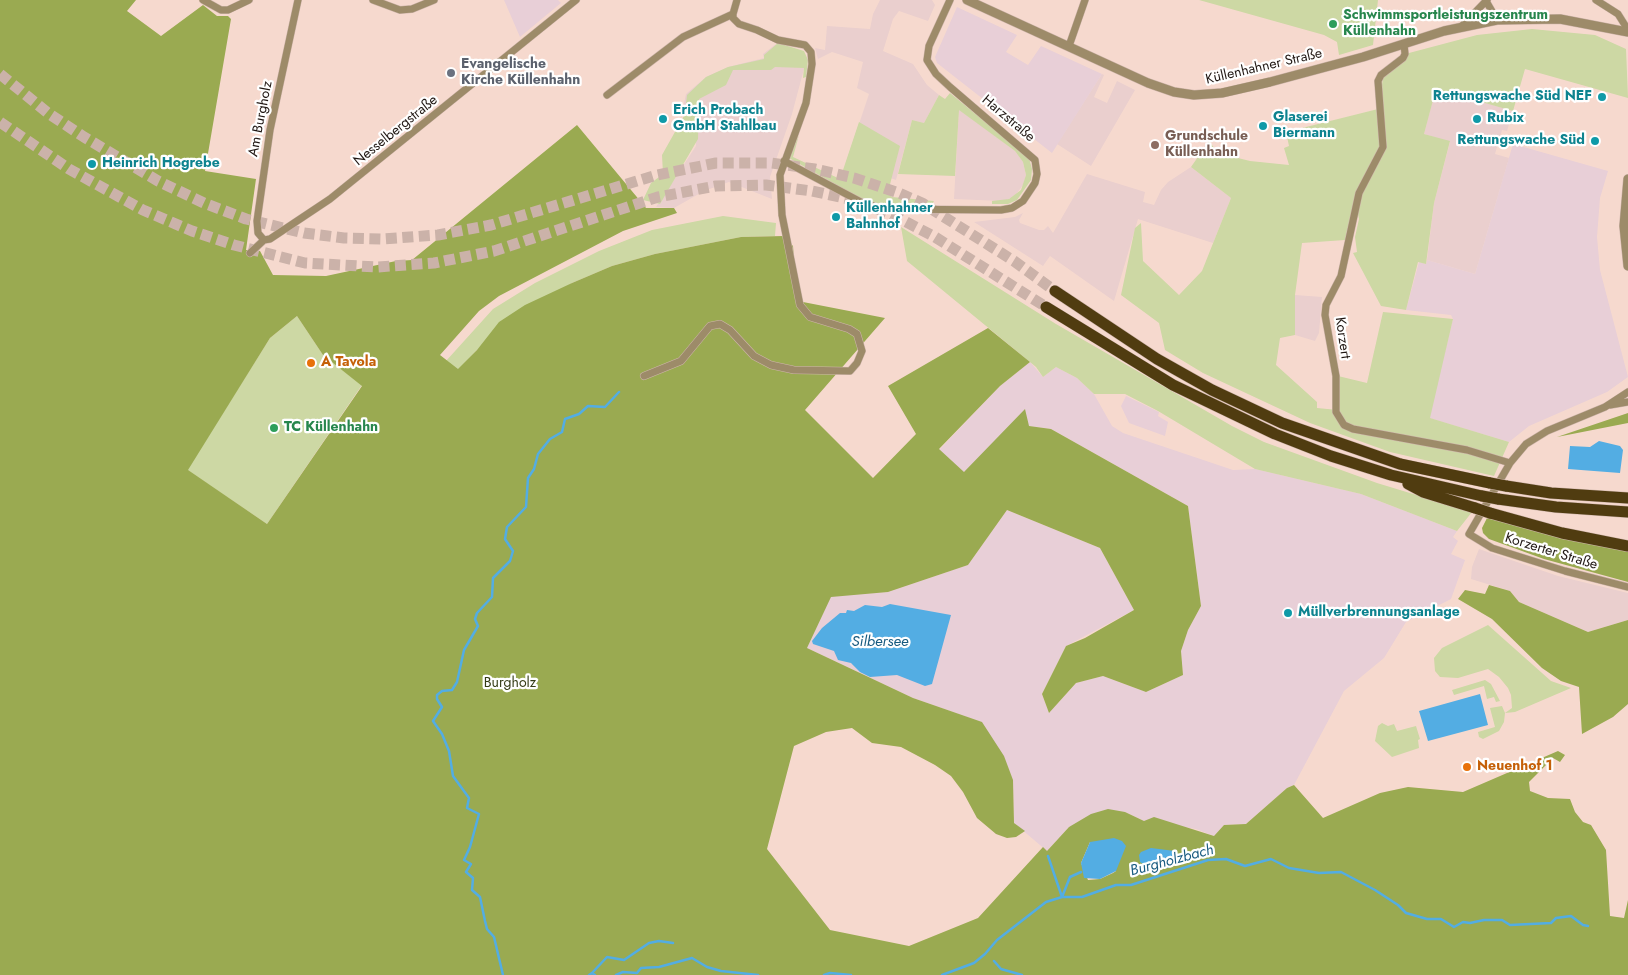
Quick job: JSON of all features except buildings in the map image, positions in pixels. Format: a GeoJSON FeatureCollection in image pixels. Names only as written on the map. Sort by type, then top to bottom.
{"type":"FeatureCollection","features":[{"type":"Feature","properties":{"kind":"highway"},"geometry":{"type":"LineString","coordinates":[[1055,291],[1164,363],[1212,390],[1282,423],[1400,464],[1490,483],[1551,493],[1628,498]]}},
{"type":"Feature","properties":{"kind":"highway"},"geometry":{"type":"LineString","coordinates":[[1046,307],[1151,372],[1218,408],[1310,448],[1391,475],[1482,496],[1556,507],[1628,512]]}},
{"type":"Feature","properties":{"kind":"highway"},"geometry":{"type":"LineString","coordinates":[[1391,475],[1423,492],[1490,513],[1562,533],[1628,546]]}},
{"type":"Feature","properties":{"kind":"street"},"geometry":{"type":"LineString","coordinates":[[203,0],[221,10],[228,10],[249,0]]}},
{"type":"Feature","properties":{"kind":"street","name":"Am Burgholz"},"geometry":{"type":"LineString","coordinates":[[264,240],[258,233],[257,221],[270,130],[298,0]]}},
{"type":"Feature","properties":{"kind":"street"},"geometry":{"type":"LineString","coordinates":[[373,0],[400,10],[412,9],[434,0]]}},
{"type":"Feature","properties":{"kind":"street","name":"Nesselbergstraße"},"geometry":{"type":"LineString","coordinates":[[250,253],[264,240],[270,239],[330,199],[576,0]]}},
{"type":"Feature","properties":{"kind":"street"},"geometry":{"type":"LineString","coordinates":[[644,376],[681,361],[710,326],[720,324],[730,330],[754,356],[771,366],[832,373],[850,371],[857,363],[862,351],[857,334],[849,329],[810,317],[800,305],[782,215],[780,175],[806,103],[812,64],[811,52],[805,45],[778,40],[758,30],[739,24],[732,14],[737,0]]}},
{"type":"Feature","properties":{"kind":"street","name":"Harzstraße"},"geometry":{"type":"LineString","coordinates":[[784,161],[861,202],[883,209],[1001,210],[1012,208],[1024,201],[1037,174],[1035,160],[943,81],[927,60],[929,46],[950,0]]}},
{"type":"Feature","properties":{"kind":"street","name":"Küllenhahner Straße"},"geometry":{"type":"LineString","coordinates":[[967,0],[1158,86],[1184,94],[1202,95],[1270,82],[1462,26],[1497,20],[1560,18],[1628,31]]}},
{"type":"Feature","properties":{"kind":"street"},"geometry":{"type":"LineString","coordinates":[[1069,46],[1085,0]]}},
{"type":"Feature","properties":{"kind":"street","name":"Küllenhahner Straße"},"geometry":{"type":"LineString","coordinates":[[1462,26],[1487,0],[1497,20]]}},
{"type":"Feature","properties":{"kind":"street","name":"Küllenhahner Straße"},"geometry":{"type":"LineString","coordinates":[[1596,0],[1618,14],[1628,31]]}},
{"type":"Feature","properties":{"kind":"street"},"geometry":{"type":"LineString","coordinates":[[606,95],[683,37],[732,14]]}},
{"type":"Feature","properties":{"kind":"street","name":"Korzert"},"geometry":{"type":"LineString","coordinates":[[1404,44],[1405,54],[1403,58],[1381,75],[1378,81],[1383,147],[1359,193],[1341,276],[1326,305],[1325,315],[1336,376],[1336,412],[1344,425],[1353,429],[1467,450],[1510,463]]}},
{"type":"Feature","properties":{"kind":"street"},"geometry":{"type":"LineString","coordinates":[[1628,179],[1624,226],[1628,266]]}},
{"type":"Feature","properties":{"kind":"street"},"geometry":{"type":"LineString","coordinates":[[1510,463],[1532,440],[1605,407],[1628,392]]}},
{"type":"Feature","properties":{"kind":"street"},"geometry":{"type":"LineString","coordinates":[[1605,407],[1628,402]]}},
{"type":"Feature","properties":{"kind":"street","name":"Korzerter Straße"},"geometry":{"type":"LineString","coordinates":[[1510,463],[1469,534],[1492,548],[1565,571],[1628,587]]}},
{"type":"Feature","properties":{"kind":"shaded area"},"geometry":{"type":"Polygon","coordinates":[[[504,0],[558,0],[561,3],[520,37],[504,0]]]}},
{"type":"Feature","properties":{"kind":"shaded area"},"geometry":{"type":"Polygon","coordinates":[[[880,0],[932,0],[935,5],[928,21],[899,11],[893,19],[883,51],[913,64],[927,85],[939,95],[924,123],[912,120],[896,180],[846,163],[869,94],[857,88],[863,62],[832,52],[818,59],[815,48],[825,50],[827,26],[870,29],[873,14],[880,0]]]}},
{"type":"Feature","properties":{"kind":"shaded area"},"geometry":{"type":"Polygon","coordinates":[[[957,7],[1017,35],[1006,52],[1028,65],[1041,46],[1102,74],[1052,153],[937,63],[935,57],[957,7]]]}},
{"type":"Feature","properties":{"kind":"shaded area"},"geometry":{"type":"Polygon","coordinates":[[[776,44],[779,49],[805,65],[792,114],[770,177],[772,199],[729,182],[704,191],[674,208],[656,207],[696,146],[696,129],[683,108],[686,94],[706,77],[728,67],[764,58],[763,54],[776,44]]]}},
{"type":"Feature","properties":{"kind":"shaded area"},"geometry":{"type":"Polygon","coordinates":[[[1102,74],[1104,75],[1094,97],[1107,103],[1117,81],[1135,90],[1091,166],[1057,144],[1102,74]]]}},
{"type":"Feature","properties":{"kind":"shaded area"},"geometry":{"type":"Polygon","coordinates":[[[1436,88],[1513,111],[1507,131],[1502,130],[1495,154],[1509,158],[1475,274],[1427,260],[1434,203],[1450,142],[1424,134],[1436,88]]]}},
{"type":"Feature","properties":{"kind":"shaded area"},"geometry":{"type":"Polygon","coordinates":[[[959,109],[1015,151],[1023,162],[1026,175],[1023,185],[1014,197],[1003,201],[954,199],[959,109]]]}},
{"type":"Feature","properties":{"kind":"shaded area"},"geometry":{"type":"Polygon","coordinates":[[[1513,144],[1608,171],[1600,198],[1597,237],[1600,270],[1628,377],[1607,392],[1529,426],[1509,442],[1429,418],[1453,319],[1451,315],[1406,310],[1419,262],[1426,264],[1427,260],[1475,274],[1513,144]]]}},
{"type":"Feature","properties":{"kind":"shaded area"},"geometry":{"type":"Polygon","coordinates":[[[1191,167],[1231,198],[1213,243],[1138,219],[1114,301],[1050,256],[1043,266],[974,222],[1015,217],[1023,213],[1019,220],[1020,223],[1039,230],[1044,230],[1048,226],[1053,233],[1087,174],[1145,192],[1143,202],[1154,205],[1161,190],[1168,182],[1191,167]]]}},
{"type":"Feature","properties":{"kind":"shaded area"},"geometry":{"type":"Polygon","coordinates":[[[1295,295],[1322,297],[1319,333],[1315,341],[1295,335],[1295,295]]]}},
{"type":"Feature","properties":{"kind":"shaded area"},"geometry":{"type":"Polygon","coordinates":[[[1030,362],[1043,377],[1056,367],[1077,378],[1094,394],[1112,426],[1123,433],[1233,470],[1255,469],[1361,494],[1457,531],[1453,537],[1458,541],[1451,554],[1465,560],[1451,599],[1406,622],[1384,658],[1344,691],[1294,785],[1287,788],[1246,824],[1224,825],[1214,836],[1196,829],[1144,821],[1125,812],[1069,827],[1047,851],[1014,823],[1013,780],[981,722],[913,698],[807,648],[831,596],[888,592],[968,565],[1007,510],[1100,548],[1134,610],[1066,646],[1042,694],[1049,713],[1076,683],[1103,676],[1146,692],[1183,675],[1181,651],[1188,630],[1201,606],[1188,506],[1051,429],[1028,426],[964,473],[939,450],[1000,386],[1030,362]]]}},
{"type":"Feature","properties":{"kind":"shaded area"},"geometry":{"type":"Polygon","coordinates":[[[1126,396],[1159,412],[1158,416],[1168,422],[1165,436],[1129,423],[1121,406],[1126,396]]]}},
{"type":"Feature","properties":{"kind":"shaded area"},"geometry":{"type":"Polygon","coordinates":[[[1479,549],[1558,576],[1628,593],[1628,620],[1588,632],[1519,602],[1510,591],[1471,579],[1472,567],[1479,549]]]}},
{"type":"Feature","properties":{"kind":"green space","name":"Burgholz"},"geometry":{"type":"Polygon","coordinates":[[[0,0],[136,0],[127,11],[161,36],[203,5],[217,16],[228,16],[231,19],[205,171],[256,179],[246,250],[260,251],[273,275],[326,276],[396,261],[412,260],[577,125],[646,208],[674,208],[677,213],[623,231],[499,296],[479,311],[440,355],[458,369],[477,350],[499,322],[525,305],[612,266],[655,254],[741,237],[784,236],[793,246],[796,285],[803,302],[885,318],[805,410],[873,478],[916,434],[888,386],[988,328],[1030,362],[1000,386],[939,449],[964,472],[1025,409],[1029,426],[1051,429],[1188,506],[1201,606],[1188,630],[1181,651],[1183,675],[1146,692],[1103,676],[1076,683],[1049,713],[1042,694],[1066,646],[1085,638],[1134,610],[1100,548],[1007,510],[968,565],[888,592],[831,597],[807,648],[913,698],[982,722],[1004,756],[1013,780],[1014,823],[1025,831],[1016,837],[1007,838],[996,834],[977,818],[963,792],[951,776],[901,747],[872,743],[852,728],[826,732],[794,746],[767,849],[830,930],[909,946],[978,918],[1043,847],[1047,851],[1069,827],[1091,814],[1108,809],[1125,812],[1144,821],[1154,817],[1214,836],[1224,825],[1246,824],[1287,788],[1294,785],[1323,818],[1380,793],[1408,787],[1463,792],[1558,751],[1565,755],[1560,762],[1553,758],[1529,782],[1530,791],[1548,798],[1570,799],[1575,812],[1583,822],[1591,825],[1606,850],[1610,916],[1624,918],[1628,900],[1628,975],[0,975],[0,0]],[[297,316],[270,338],[188,470],[267,524],[362,386],[323,355],[297,316]],[[1090,842],[1081,863],[1088,880],[1100,879],[1116,871],[1090,842]]]}},
{"type":"Feature","properties":{"kind":"green space","name":"Schwimmsportleistungszentrum Küllenhahn"},"geometry":{"type":"Polygon","coordinates":[[[1199,0],[1378,0],[1373,45],[1339,55],[1337,42],[1324,35],[1199,0]]]}},
{"type":"Feature","properties":{"kind":"green space"},"geometry":{"type":"Polygon","coordinates":[[[1532,29],[1595,35],[1626,49],[1628,98],[1525,69],[1513,111],[1436,89],[1424,134],[1450,141],[1434,203],[1426,264],[1418,262],[1406,310],[1381,306],[1353,253],[1357,252],[1355,237],[1359,219],[1357,210],[1360,197],[1385,150],[1381,92],[1383,77],[1405,61],[1409,53],[1477,35],[1532,29]]]}},
{"type":"Feature","properties":{"kind":"green space"},"geometry":{"type":"Polygon","coordinates":[[[778,43],[804,51],[808,60],[806,77],[803,78],[804,68],[775,67],[771,70],[733,70],[726,85],[699,99],[698,139],[660,204],[643,200],[651,183],[663,174],[662,155],[685,114],[687,95],[706,77],[728,67],[764,59],[764,55],[778,43]]]}},
{"type":"Feature","properties":{"kind":"green space"},"geometry":{"type":"Polygon","coordinates":[[[950,93],[1029,158],[1032,169],[1031,180],[1017,200],[1008,204],[992,204],[992,201],[1009,199],[1021,190],[1026,175],[1023,162],[1015,151],[959,110],[955,176],[898,174],[912,120],[924,123],[939,95],[945,99],[950,93]]]}},
{"type":"Feature","properties":{"kind":"green space"},"geometry":{"type":"Polygon","coordinates":[[[1378,109],[1381,146],[1356,192],[1345,240],[1302,243],[1295,295],[1295,335],[1280,338],[1276,365],[1317,402],[1317,408],[1338,410],[1338,376],[1367,383],[1383,312],[1453,319],[1430,418],[1509,442],[1494,476],[1390,452],[1310,423],[1203,373],[1165,350],[1159,323],[1121,295],[1135,228],[1141,223],[1143,261],[1179,295],[1202,271],[1231,198],[1191,167],[1209,141],[1218,153],[1250,161],[1289,165],[1284,148],[1289,146],[1286,132],[1378,109]]]}},
{"type":"Feature","properties":{"kind":"green space"},"geometry":{"type":"Polygon","coordinates":[[[859,122],[900,146],[888,192],[892,197],[934,201],[932,204],[876,204],[865,201],[789,158],[799,135],[793,157],[840,179],[859,122]]]}},
{"type":"Feature","properties":{"kind":"green space"},"geometry":{"type":"Polygon","coordinates":[[[723,216],[776,223],[775,236],[741,237],[655,254],[612,266],[572,283],[477,350],[458,370],[446,361],[493,309],[535,283],[599,251],[652,230],[723,216]]]}},
{"type":"Feature","properties":{"kind":"green space"},"geometry":{"type":"Polygon","coordinates":[[[901,227],[1056,324],[1232,426],[1264,442],[1377,483],[1472,512],[1457,531],[1361,494],[1255,469],[1158,411],[1125,394],[1094,394],[1077,378],[1056,367],[1043,377],[1036,367],[907,261],[901,227]]]}},
{"type":"Feature","properties":{"kind":"green space","name":"TC Küllenhahn"},"geometry":{"type":"Polygon","coordinates":[[[297,316],[323,355],[362,385],[267,524],[187,470],[270,338],[297,316]]]}},
{"type":"Feature","properties":{"kind":"green space"},"geometry":{"type":"Polygon","coordinates":[[[1628,413],[1628,423],[1557,437],[1628,413]]]}},
{"type":"Feature","properties":{"kind":"green space"},"geometry":{"type":"Polygon","coordinates":[[[1488,516],[1628,550],[1628,582],[1544,559],[1489,539],[1483,533],[1482,528],[1488,516]]]}},
{"type":"Feature","properties":{"kind":"green space"},"geometry":{"type":"Polygon","coordinates":[[[1489,585],[1510,591],[1519,602],[1588,632],[1628,620],[1628,704],[1613,717],[1582,734],[1579,687],[1561,681],[1542,668],[1492,619],[1458,599],[1465,590],[1485,594],[1489,585]]]}},
{"type":"Feature","properties":{"kind":"green space"},"geometry":{"type":"Polygon","coordinates":[[[1488,625],[1551,681],[1571,688],[1515,712],[1505,713],[1512,708],[1511,695],[1499,677],[1488,669],[1458,678],[1440,677],[1435,671],[1434,658],[1442,648],[1488,625]]]}},
{"type":"Feature","properties":{"kind":"green space"},"geometry":{"type":"Polygon","coordinates":[[[1485,680],[1491,684],[1500,701],[1496,702],[1494,697],[1487,699],[1484,686],[1454,695],[1452,690],[1485,680]]]}},
{"type":"Feature","properties":{"kind":"green space"},"geometry":{"type":"Polygon","coordinates":[[[1502,706],[1505,713],[1504,722],[1499,731],[1483,739],[1479,737],[1478,732],[1495,727],[1490,708],[1502,706]]]}},
{"type":"Feature","properties":{"kind":"green space"},"geometry":{"type":"Polygon","coordinates":[[[1382,723],[1388,726],[1394,724],[1397,731],[1416,726],[1420,739],[1418,740],[1419,748],[1392,757],[1375,741],[1378,726],[1382,723]]]}},
{"type":"Feature","properties":{"kind":"water"},"geometry":{"type":"Polygon","coordinates":[[[1599,441],[1620,446],[1623,450],[1620,473],[1568,469],[1570,446],[1590,447],[1599,441]]]}},
{"type":"Feature","properties":{"kind":"water","name":"Silbersee"},"geometry":{"type":"Polygon","coordinates":[[[890,604],[951,615],[932,684],[925,686],[897,675],[870,677],[860,672],[851,663],[838,660],[834,651],[813,644],[812,641],[822,628],[840,613],[846,613],[847,610],[854,611],[865,605],[882,607],[890,604]]]}},
{"type":"Feature","properties":{"kind":"water"},"geometry":{"type":"Polygon","coordinates":[[[1480,694],[1488,725],[1428,741],[1419,711],[1480,694]]]}},
{"type":"Feature","properties":{"kind":"water"},"geometry":{"type":"Polygon","coordinates":[[[1114,838],[1122,841],[1126,846],[1116,871],[1100,879],[1084,878],[1081,863],[1090,842],[1114,838]]]}},
{"type":"Feature","properties":{"kind":"water"},"geometry":{"type":"Polygon","coordinates":[[[1151,848],[1175,851],[1182,859],[1168,868],[1150,869],[1140,862],[1139,855],[1141,852],[1151,848]]]}},
{"type":"Feature","properties":{"kind":"waterway"},"geometry":{"type":"LineString","coordinates":[[503,975],[494,937],[487,929],[480,897],[472,890],[473,878],[466,872],[471,864],[464,860],[470,847],[479,814],[467,808],[469,798],[453,776],[449,751],[442,734],[433,721],[442,707],[437,699],[437,695],[442,691],[452,690],[457,682],[464,650],[478,626],[475,619],[477,613],[492,597],[493,578],[510,561],[513,551],[505,539],[507,527],[526,507],[528,478],[534,469],[538,454],[550,439],[562,432],[565,419],[579,414],[588,406],[605,407],[619,392]]}},
{"type":"Feature","properties":{"kind":"waterway"},"geometry":{"type":"LineString","coordinates":[[1048,856],[1062,897]]}},
{"type":"Feature","properties":{"kind":"waterway","name":"Burgholzbach"},"geometry":{"type":"LineString","coordinates":[[942,975],[974,963],[997,940],[1046,902],[1062,897],[1082,897],[1116,885],[1131,885],[1208,860],[1226,859],[1245,866],[1271,859],[1289,868],[1319,873],[1341,872],[1375,890],[1398,905],[1406,913],[1427,919],[1441,919],[1454,927],[1463,922],[1470,923],[1484,920],[1502,920],[1510,925],[1551,923],[1556,918],[1571,916],[1583,925],[1588,926]]}},
{"type":"Feature","properties":{"kind":"waterway"},"geometry":{"type":"LineString","coordinates":[[1062,897],[1070,877],[1081,872]]}},
{"type":"Feature","properties":{"kind":"waterway"},"geometry":{"type":"LineString","coordinates":[[592,973],[607,957],[624,960],[649,943],[659,941],[673,943]]}},
{"type":"Feature","properties":{"kind":"waterway","name":"Burgholzbach"},"geometry":{"type":"LineString","coordinates":[[616,975],[623,972],[637,973],[641,968],[659,967],[692,958],[707,967],[721,971],[758,975]]}},
{"type":"Feature","properties":{"kind":"waterway"},"geometry":{"type":"LineString","coordinates":[[994,961],[1001,969],[1022,975]]}},
{"type":"Feature","properties":{"kind":"waterway","name":"Burgholzbach"},"geometry":{"type":"LineString","coordinates":[[589,975],[592,973],[595,975]]}},
{"type":"Feature","properties":{"kind":"waterway","name":"Burgholzbach"},"geometry":{"type":"LineString","coordinates":[[824,975],[830,973],[851,975]]}},
{"type":"Feature","properties":{"kind":"tunnel"},"geometry":{"type":"LineString","coordinates":[[0,74],[48,113],[158,181],[204,203],[246,219],[304,233],[344,238],[382,239],[438,235],[491,225],[657,175],[716,163],[771,163],[815,169],[854,178],[922,203],[1014,261],[1055,291]]}},
{"type":"Feature","properties":{"kind":"tunnel"},"geometry":{"type":"LineString","coordinates":[[0,122],[69,169],[143,210],[192,231],[234,245],[305,263],[377,267],[434,263],[494,251],[658,197],[716,186],[766,185],[812,191],[849,199],[891,214],[935,237],[1046,307]]}},
{"type":"Feature","properties":{"kind":"place","name":"Schwimmsportleistungszentrum Küllenhahn"},"geometry":{"type":"Point","coordinates":[1333,24]}},
{"type":"Feature","properties":{"kind":"place","name":"Evangelische Kirche Küllenhahn"},"geometry":{"type":"Point","coordinates":[451,73]}},
{"type":"Feature","properties":{"kind":"place","name":"Rettungswache Süd NEF"},"geometry":{"type":"Point","coordinates":[1602,97]}},
{"type":"Feature","properties":{"kind":"place","name":"Erich Probach GmbH Stahlbau"},"geometry":{"type":"Point","coordinates":[663,119]}},
{"type":"Feature","properties":{"kind":"place","name":"Rubix"},"geometry":{"type":"Point","coordinates":[1477,119]}},
{"type":"Feature","properties":{"kind":"place","name":"Glaserei Biermann"},"geometry":{"type":"Point","coordinates":[1263,126]}},
{"type":"Feature","properties":{"kind":"place","name":"Rettungswache Süd"},"geometry":{"type":"Point","coordinates":[1595,141]}},
{"type":"Feature","properties":{"kind":"place","name":"Grundschule Küllenhahn"},"geometry":{"type":"Point","coordinates":[1155,145]}},
{"type":"Feature","properties":{"kind":"place","name":"Heinrich Hogrebe"},"geometry":{"type":"Point","coordinates":[92,164]}},
{"type":"Feature","properties":{"kind":"place","name":"Küllenhahner Bahnhof"},"geometry":{"type":"Point","coordinates":[836,217]}},
{"type":"Feature","properties":{"kind":"place","name":"A Tavola"},"geometry":{"type":"Point","coordinates":[311,363]}},
{"type":"Feature","properties":{"kind":"place","name":"TC Küllenhahn"},"geometry":{"type":"Point","coordinates":[274,428]}},
{"type":"Feature","properties":{"kind":"place","name":"Müllverbrennungsanlage"},"geometry":{"type":"Point","coordinates":[1288,613]}},
{"type":"Feature","properties":{"kind":"place","name":"Neuenhof 1"},"geometry":{"type":"Point","coordinates":[1467,767]}}]}
